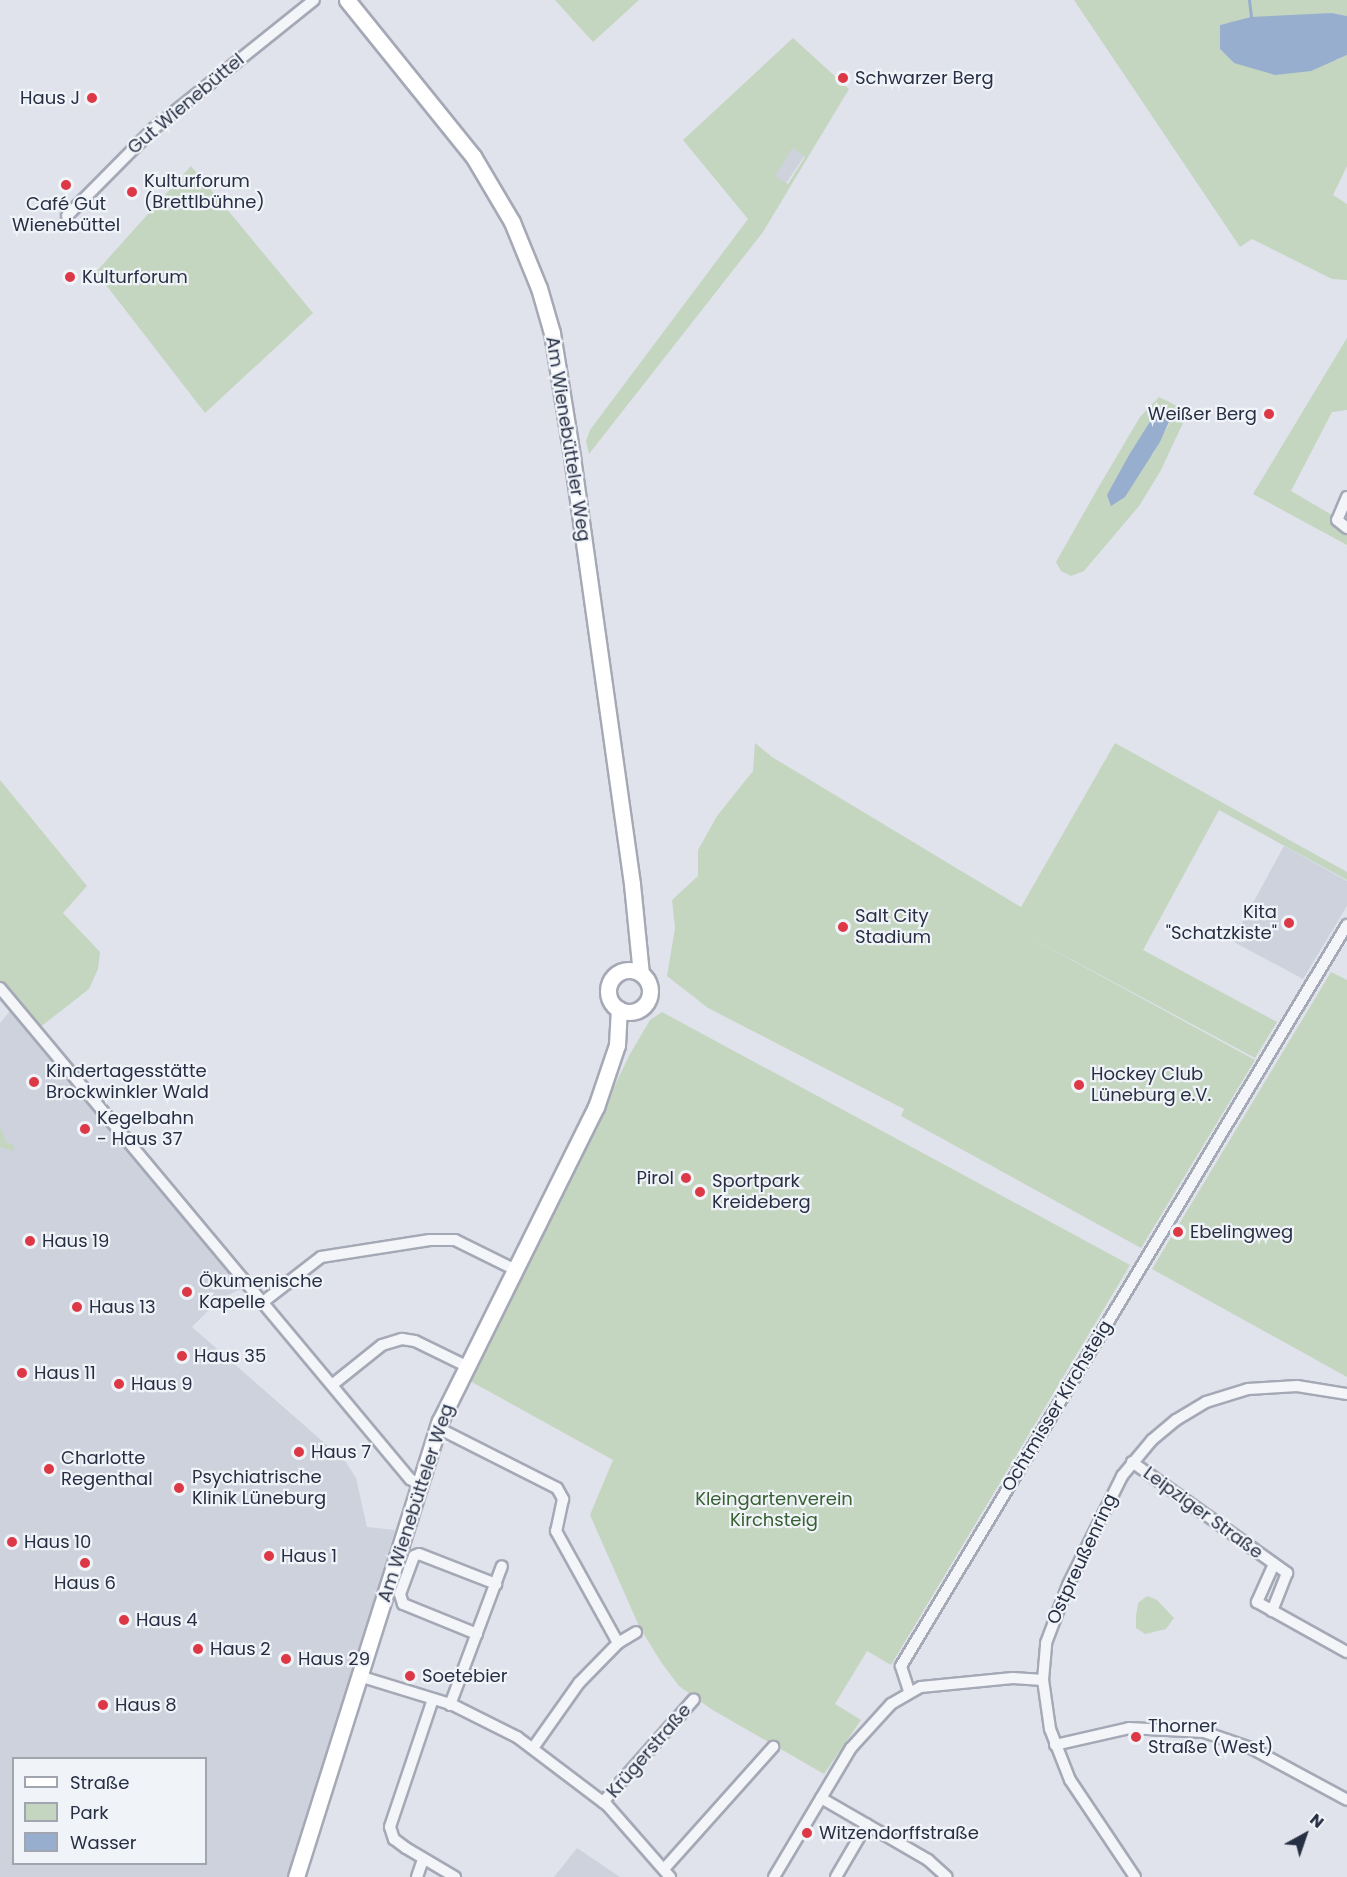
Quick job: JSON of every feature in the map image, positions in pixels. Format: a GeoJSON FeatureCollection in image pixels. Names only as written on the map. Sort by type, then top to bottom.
{"type":"FeatureCollection","features":[{"type":"Feature","properties":{"kind":"street","name":"Gut Wienebüttel"},"geometry":{"type":"LineString","coordinates":[[67,216],[153,129],[314,0]]}},
{"type":"Feature","properties":{"kind":"street","name":"Am Wienebütteler Weg"},"geometry":{"type":"LineString","coordinates":[[296,1877],[438,1428],[466,1366],[596,1107],[626,1010],[611,1001],[608,990],[614,977],[633,972],[635,938],[632,884],[572,457],[552,333],[539,288],[512,222],[473,156],[347,0]]}},
{"type":"Feature","properties":{"kind":"street"},"geometry":{"type":"LineString","coordinates":[[1347,497],[1337,520],[1347,528]]}},
{"type":"Feature","properties":{"kind":"street","name":"Ochtmisser Kirchsteig"},"geometry":{"type":"LineString","coordinates":[[909,1691],[901,1666],[1347,925]]}},
{"type":"Feature","properties":{"kind":"street"},"geometry":{"type":"LineString","coordinates":[[626,1010],[645,1005],[650,993],[633,972]]}},
{"type":"Feature","properties":{"kind":"street"},"geometry":{"type":"LineString","coordinates":[[0,988],[410,1479],[420,1485]]}},
{"type":"Feature","properties":{"kind":"street"},"geometry":{"type":"LineString","coordinates":[[263,1302],[321,1257],[430,1240],[455,1240],[514,1269]]}},
{"type":"Feature","properties":{"kind":"street"},"geometry":{"type":"LineString","coordinates":[[332,1385],[382,1344],[402,1339],[415,1341],[466,1366]]}},
{"type":"Feature","properties":{"kind":"street","name":"Ostpreußenring"},"geometry":{"type":"LineString","coordinates":[[1135,1877],[1070,1780],[1055,1745],[1043,1680],[1046,1643],[1055,1613],[1114,1490],[1132,1462],[1176,1420],[1226,1395],[1297,1386],[1347,1394]]}},
{"type":"Feature","properties":{"kind":"street"},"geometry":{"type":"LineString","coordinates":[[438,1428],[557,1488],[563,1499],[556,1527],[559,1537],[618,1643]]}},
{"type":"Feature","properties":{"kind":"street","name":"Leipziger Straße"},"geometry":{"type":"LineString","coordinates":[[1132,1462],[1274,1564],[1288,1575],[1272,1611],[1256,1599],[1274,1564]]}},
{"type":"Feature","properties":{"kind":"street"},"geometry":{"type":"LineString","coordinates":[[477,1634],[403,1604],[400,1594],[414,1556],[419,1554],[496,1584]]}},
{"type":"Feature","properties":{"kind":"street"},"geometry":{"type":"LineString","coordinates":[[450,1705],[502,1566]]}},
{"type":"Feature","properties":{"kind":"street"},"geometry":{"type":"LineString","coordinates":[[1272,1611],[1347,1652]]}},
{"type":"Feature","properties":{"kind":"street"},"geometry":{"type":"LineString","coordinates":[[533,1748],[579,1683],[618,1643],[636,1632]]}},
{"type":"Feature","properties":{"kind":"street"},"geometry":{"type":"LineString","coordinates":[[359,1676],[450,1705],[533,1748],[603,1802],[667,1873],[773,1747]]}},
{"type":"Feature","properties":{"kind":"street"},"geometry":{"type":"LineString","coordinates":[[774,1877],[863,1733],[909,1691],[944,1684],[1043,1680]]}},
{"type":"Feature","properties":{"kind":"street"},"geometry":{"type":"LineString","coordinates":[[433,1699],[390,1827],[394,1839],[423,1860],[455,1877]]}},
{"type":"Feature","properties":{"kind":"street","name":"Krügerstraße"},"geometry":{"type":"LineString","coordinates":[[603,1802],[694,1699]]}},
{"type":"Feature","properties":{"kind":"street"},"geometry":{"type":"LineString","coordinates":[[1055,1745],[1129,1728],[1204,1732],[1251,1748],[1347,1800]]}},
{"type":"Feature","properties":{"kind":"street"},"geometry":{"type":"LineString","coordinates":[[821,1798],[928,1860],[947,1877]]}},
{"type":"Feature","properties":{"kind":"street"},"geometry":{"type":"LineString","coordinates":[[836,1877],[867,1824]]}},
{"type":"Feature","properties":{"kind":"street"},"geometry":{"type":"LineString","coordinates":[[417,1877],[423,1860]]}},
{"type":"Feature","properties":{"kind":"shaded area"},"geometry":{"type":"Polygon","coordinates":[[[793,148],[805,156],[786,184],[774,176],[793,148]]]}},
{"type":"Feature","properties":{"kind":"shaded area","name":"Kita \"Schatzkiste\""},"geometry":{"type":"Polygon","coordinates":[[[1284,846],[1347,881],[1347,906],[1303,979],[1232,941],[1284,846]]]}},
{"type":"Feature","properties":{"kind":"shaded area","name":"Psychiatrische Klinik Lüneburg"},"geometry":{"type":"Polygon","coordinates":[[[10,1011],[244,1288],[221,1298],[192,1327],[345,1461],[356,1478],[367,1527],[395,1530],[290,1877],[0,1877],[0,1023],[10,1011]]]}},
{"type":"Feature","properties":{"kind":"shaded area"},"geometry":{"type":"Polygon","coordinates":[[[577,1848],[620,1877],[554,1877],[577,1848]]]}},
{"type":"Feature","properties":{"kind":"green space"},"geometry":{"type":"Polygon","coordinates":[[[555,0],[639,0],[593,42],[555,0]]]}},
{"type":"Feature","properties":{"kind":"green space"},"geometry":{"type":"Polygon","coordinates":[[[1074,0],[1347,0],[1347,16],[1332,13],[1221,24],[1220,49],[1234,63],[1337,60],[1347,55],[1347,166],[1333,195],[1347,204],[1347,280],[1332,279],[1252,239],[1240,247],[1074,0]]]}},
{"type":"Feature","properties":{"kind":"green space"},"geometry":{"type":"Polygon","coordinates":[[[793,38],[849,89],[763,232],[589,454],[586,441],[590,430],[748,219],[683,140],[793,38]],[[793,148],[775,176],[788,184],[805,157],[793,148]]]}},
{"type":"Feature","properties":{"kind":"green space"},"geometry":{"type":"Polygon","coordinates":[[[191,166],[313,313],[205,413],[96,272],[191,166]]]}},
{"type":"Feature","properties":{"kind":"green space"},"geometry":{"type":"Polygon","coordinates":[[[1347,338],[1347,410],[1332,412],[1291,491],[1332,515],[1336,527],[1347,534],[1347,545],[1253,494],[1347,338]]]}},
{"type":"Feature","properties":{"kind":"green space"},"geometry":{"type":"Polygon","coordinates":[[[1159,397],[1183,409],[1183,423],[1160,472],[1139,506],[1084,571],[1071,576],[1061,571],[1056,562],[1140,417],[1159,397]],[[1165,409],[1158,413],[1152,456],[1169,424],[1171,410],[1165,409]]]}},
{"type":"Feature","properties":{"kind":"green space"},"geometry":{"type":"Polygon","coordinates":[[[755,743],[772,757],[1021,907],[1115,743],[1347,872],[1347,880],[1219,810],[1143,950],[1277,1022],[1255,1058],[1011,927],[1255,1060],[1141,1248],[901,1116],[904,1109],[708,1008],[667,976],[675,928],[672,900],[698,876],[698,850],[717,816],[753,771],[755,743]]]}},
{"type":"Feature","properties":{"kind":"green space"},"geometry":{"type":"Polygon","coordinates":[[[0,780],[87,886],[63,913],[100,952],[98,969],[89,989],[39,1028],[0,982],[0,780]]]}},
{"type":"Feature","properties":{"kind":"green space"},"geometry":{"type":"Polygon","coordinates":[[[1331,972],[1347,980],[1347,1377],[1152,1269],[1331,972]]]}},
{"type":"Feature","properties":{"kind":"green space","name":"Kleingartenverein Kirchsteig"},"geometry":{"type":"Polygon","coordinates":[[[662,1012],[1130,1265],[891,1665],[867,1651],[835,1704],[861,1720],[824,1774],[711,1709],[679,1686],[661,1662],[639,1626],[590,1515],[613,1460],[470,1381],[630,1054],[650,1020],[662,1012]]]}},
{"type":"Feature","properties":{"kind":"green space"},"geometry":{"type":"Polygon","coordinates":[[[0,1126],[6,1142],[14,1145],[14,1151],[0,1147],[0,1126]]]}},
{"type":"Feature","properties":{"kind":"green space"},"geometry":{"type":"Polygon","coordinates":[[[1147,1596],[1157,1600],[1174,1618],[1166,1629],[1145,1634],[1136,1628],[1138,1603],[1147,1596]]]}},
{"type":"Feature","properties":{"kind":"water"},"geometry":{"type":"Polygon","coordinates":[[[1332,13],[1347,16],[1347,55],[1311,71],[1275,75],[1234,63],[1220,49],[1220,25],[1251,17],[1332,13]]]}},
{"type":"Feature","properties":{"kind":"water"},"geometry":{"type":"Polygon","coordinates":[[[1165,409],[1171,410],[1172,415],[1160,442],[1125,497],[1111,506],[1107,495],[1129,455],[1151,420],[1165,409]]]}},
{"type":"Feature","properties":{"kind":"waterway"},"geometry":{"type":"LineString","coordinates":[[1249,0],[1251,17]]}},
{"type":"Feature","properties":{"kind":"place","name":"Schwarzer Berg"},"geometry":{"type":"Point","coordinates":[843,78]}},
{"type":"Feature","properties":{"kind":"place","name":"Haus J"},"geometry":{"type":"Point","coordinates":[92,98]}},
{"type":"Feature","properties":{"kind":"place","name":"Café Gut Wienebüttel"},"geometry":{"type":"Point","coordinates":[66,185]}},
{"type":"Feature","properties":{"kind":"place","name":"Kulturforum (Brettlbühne)"},"geometry":{"type":"Point","coordinates":[132,192]}},
{"type":"Feature","properties":{"kind":"place","name":"Kulturforum"},"geometry":{"type":"Point","coordinates":[70,277]}},
{"type":"Feature","properties":{"kind":"place","name":"Weißer Berg"},"geometry":{"type":"Point","coordinates":[1269,414]}},
{"type":"Feature","properties":{"kind":"place","name":"Kita \"Schatzkiste\""},"geometry":{"type":"Point","coordinates":[1289,923]}},
{"type":"Feature","properties":{"kind":"place","name":"Salt City Stadium"},"geometry":{"type":"Point","coordinates":[843,927]}},
{"type":"Feature","properties":{"kind":"place","name":"Kindertagesstätte Brockwinkler Wald"},"geometry":{"type":"Point","coordinates":[34,1082]}},
{"type":"Feature","properties":{"kind":"place","name":"Hockey Club Lüneburg e.V."},"geometry":{"type":"Point","coordinates":[1079,1085]}},
{"type":"Feature","properties":{"kind":"place","name":"Kegelbahn - Haus 37"},"geometry":{"type":"Point","coordinates":[85,1129]}},
{"type":"Feature","properties":{"kind":"place","name":"Pirol"},"geometry":{"type":"Point","coordinates":[686,1178]}},
{"type":"Feature","properties":{"kind":"place","name":"Sportpark Kreideberg"},"geometry":{"type":"Point","coordinates":[700,1192]}},
{"type":"Feature","properties":{"kind":"place","name":"Ebelingweg"},"geometry":{"type":"Point","coordinates":[1178,1232]}},
{"type":"Feature","properties":{"kind":"place","name":"Haus 19"},"geometry":{"type":"Point","coordinates":[30,1241]}},
{"type":"Feature","properties":{"kind":"place","name":"Ökumenische Kapelle"},"geometry":{"type":"Point","coordinates":[187,1292]}},
{"type":"Feature","properties":{"kind":"place","name":"Haus 13"},"geometry":{"type":"Point","coordinates":[77,1307]}},
{"type":"Feature","properties":{"kind":"place","name":"Haus 35"},"geometry":{"type":"Point","coordinates":[182,1356]}},
{"type":"Feature","properties":{"kind":"place","name":"Haus 11"},"geometry":{"type":"Point","coordinates":[22,1373]}},
{"type":"Feature","properties":{"kind":"place","name":"Haus 9"},"geometry":{"type":"Point","coordinates":[119,1384]}},
{"type":"Feature","properties":{"kind":"place","name":"Haus 7"},"geometry":{"type":"Point","coordinates":[299,1452]}},
{"type":"Feature","properties":{"kind":"place","name":"Charlotte Regenthal"},"geometry":{"type":"Point","coordinates":[49,1469]}},
{"type":"Feature","properties":{"kind":"place","name":"Psychiatrische Klinik Lüneburg"},"geometry":{"type":"Point","coordinates":[179,1488]}},
{"type":"Feature","properties":{"kind":"place","name":"Haus 10"},"geometry":{"type":"Point","coordinates":[12,1542]}},
{"type":"Feature","properties":{"kind":"place","name":"Haus 1"},"geometry":{"type":"Point","coordinates":[269,1556]}},
{"type":"Feature","properties":{"kind":"place","name":"Haus 6"},"geometry":{"type":"Point","coordinates":[85,1563]}},
{"type":"Feature","properties":{"kind":"place","name":"Haus 4"},"geometry":{"type":"Point","coordinates":[124,1620]}},
{"type":"Feature","properties":{"kind":"place","name":"Haus 2"},"geometry":{"type":"Point","coordinates":[198,1649]}},
{"type":"Feature","properties":{"kind":"place","name":"Haus 29"},"geometry":{"type":"Point","coordinates":[286,1659]}},
{"type":"Feature","properties":{"kind":"place","name":"Soetebier"},"geometry":{"type":"Point","coordinates":[410,1676]}},
{"type":"Feature","properties":{"kind":"place","name":"Haus 8"},"geometry":{"type":"Point","coordinates":[103,1705]}},
{"type":"Feature","properties":{"kind":"place","name":"Thorner Straße (West)"},"geometry":{"type":"Point","coordinates":[1136,1737]}},
{"type":"Feature","properties":{"kind":"place","name":"Witzendorffstraße"},"geometry":{"type":"Point","coordinates":[807,1833]}}]}
